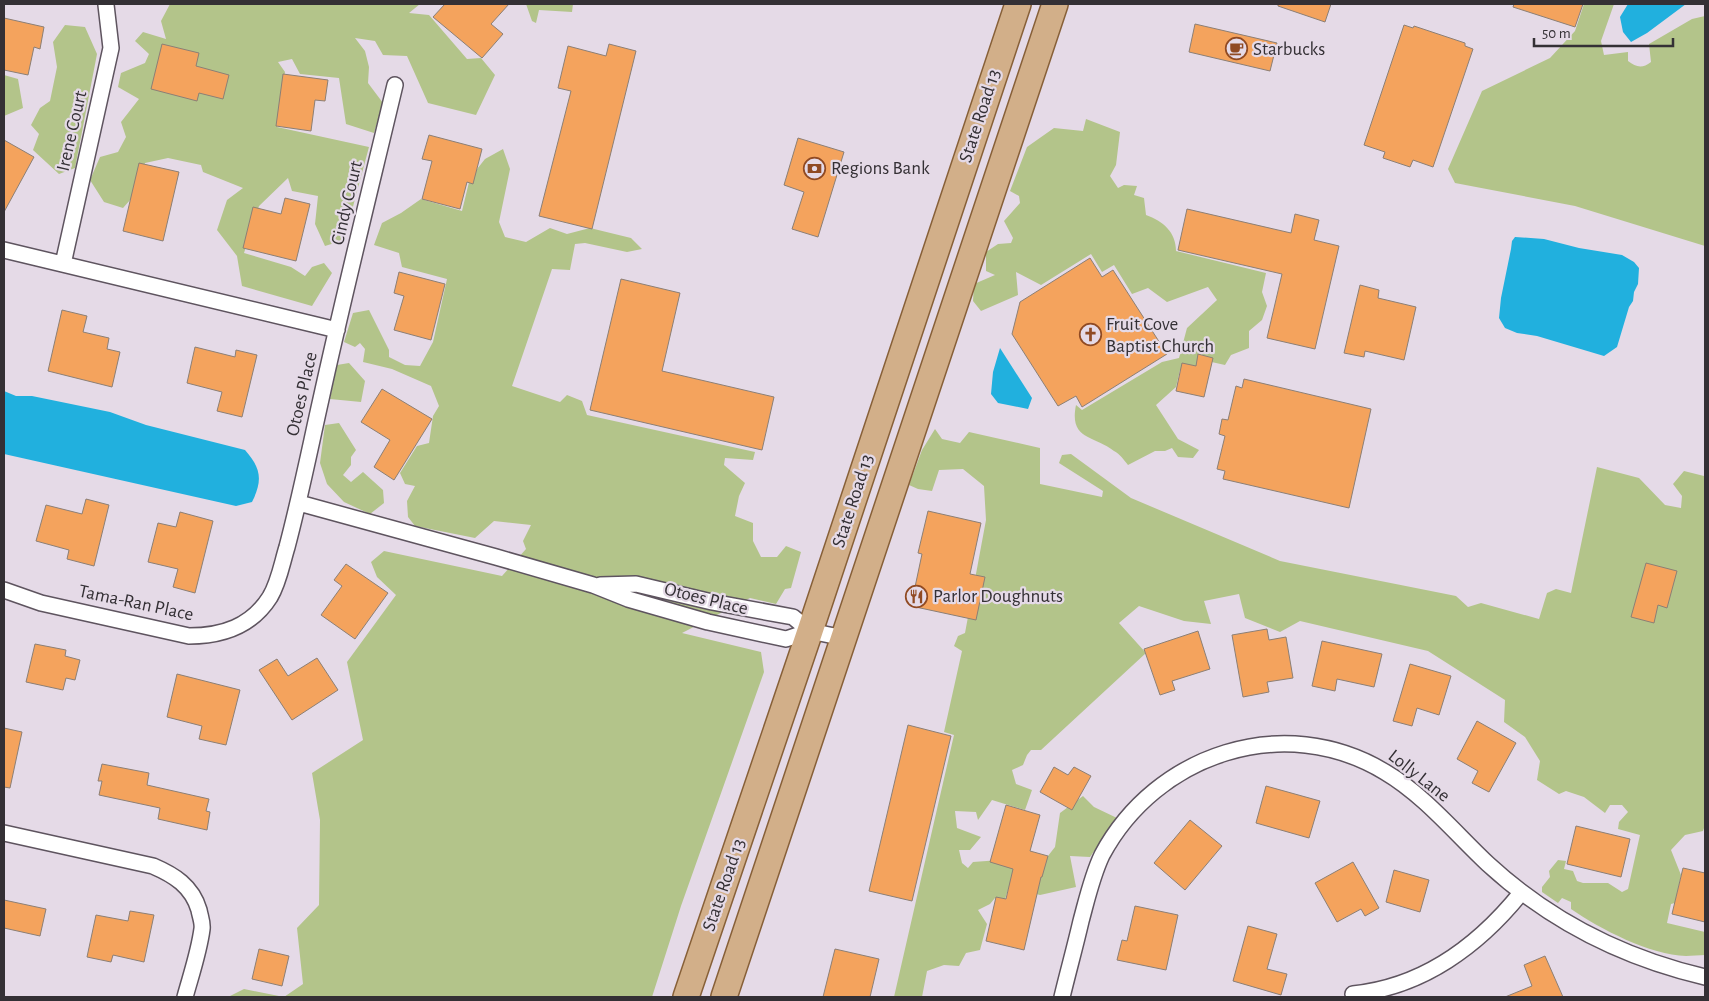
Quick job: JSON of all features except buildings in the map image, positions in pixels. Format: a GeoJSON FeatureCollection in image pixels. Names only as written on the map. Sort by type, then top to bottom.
{"type":"FeatureCollection","features":[{"type":"Feature","properties":{"kind":"main road","name":"State Road 13"},"geometry":{"type":"LineString","coordinates":[[686,997],[810,631],[1018,4]]}},
{"type":"Feature","properties":{"kind":"main road","name":"State Road 13"},"geometry":{"type":"LineString","coordinates":[[724,997],[1055,4]]}},
{"type":"Feature","properties":{"kind":"main road"},"geometry":{"type":"LineString","coordinates":[[700,997],[710,923]]}},
{"type":"Feature","properties":{"kind":"street","name":"Irene Court"},"geometry":{"type":"LineString","coordinates":[[63,264],[111,48],[106,5]]}},
{"type":"Feature","properties":{"kind":"street","name":"Cindy Court"},"geometry":{"type":"LineString","coordinates":[[337,330],[395,86]]}},
{"type":"Feature","properties":{"kind":"street","name":"Otoes Place"},"geometry":{"type":"LineString","coordinates":[[4,250],[337,330],[299,503],[487,554],[593,585],[628,599],[708,622],[786,639],[810,631]]}},
{"type":"Feature","properties":{"kind":"street","name":"Tama-Ran Place"},"geometry":{"type":"LineString","coordinates":[[4,590],[41,603],[189,636],[210,636],[226,632],[240,626],[253,616],[270,596],[276,583],[299,503]]}},
{"type":"Feature","properties":{"kind":"street","name":"Otoes Place"},"geometry":{"type":"LineString","coordinates":[[593,585],[636,584],[712,602],[793,617],[810,631],[844,638]]}},
{"type":"Feature","properties":{"kind":"street","name":"Lolly Lane"},"geometry":{"type":"LineString","coordinates":[[1062,997],[1090,883],[1102,856],[1117,831],[1143,801],[1157,788],[1181,771],[1204,760],[1240,748],[1266,744],[1308,746],[1341,752],[1364,760],[1405,786],[1489,865],[1522,893],[1558,918],[1609,945],[1646,961],[1705,978]]}},
{"type":"Feature","properties":{"kind":"street"},"geometry":{"type":"LineString","coordinates":[[4,833],[153,866],[179,879],[196,902],[202,928],[186,997]]}},
{"type":"Feature","properties":{"kind":"street"},"geometry":{"type":"LineString","coordinates":[[1353,994],[1373,992],[1410,980],[1446,963],[1487,932],[1522,893]]}},
{"type":"Feature","properties":{"kind":"green space"},"geometry":{"type":"Polygon","coordinates":[[[170,4],[420,4],[409,13],[429,15],[467,59],[481,58],[495,75],[476,115],[428,103],[407,56],[383,55],[375,41],[355,38],[365,51],[369,67],[368,83],[383,103],[374,133],[346,124],[339,78],[300,74],[292,59],[278,62],[285,72],[277,127],[369,147],[344,240],[325,246],[315,224],[318,196],[292,191],[288,178],[259,206],[244,253],[291,267],[305,276],[312,267],[324,263],[332,273],[312,306],[242,286],[237,256],[217,230],[227,200],[243,188],[203,172],[201,165],[168,158],[145,163],[138,191],[123,208],[104,202],[90,180],[100,157],[118,152],[126,137],[121,122],[139,99],[118,87],[121,73],[145,63],[149,54],[135,41],[143,32],[166,39],[161,21],[170,4]]]}},
{"type":"Feature","properties":{"kind":"green space"},"geometry":{"type":"Polygon","coordinates":[[[526,4],[573,4],[572,12],[539,10],[536,23],[532,21],[526,4]]]}},
{"type":"Feature","properties":{"kind":"green space"},"geometry":{"type":"Polygon","coordinates":[[[1584,4],[1614,4],[1601,41],[1604,55],[1628,52],[1628,61],[1639,66],[1645,66],[1651,62],[1649,44],[1692,19],[1705,16],[1705,246],[1575,206],[1455,183],[1448,169],[1482,91],[1550,58],[1575,31],[1584,4]]]}},
{"type":"Feature","properties":{"kind":"green space"},"geometry":{"type":"Polygon","coordinates":[[[65,25],[85,27],[97,54],[75,168],[59,174],[33,150],[39,134],[31,125],[40,108],[50,101],[57,67],[53,42],[65,25]]]}},
{"type":"Feature","properties":{"kind":"green space"},"geometry":{"type":"Polygon","coordinates":[[[4,75],[18,79],[23,108],[4,116],[4,75]]]}},
{"type":"Feature","properties":{"kind":"green space"},"geometry":{"type":"Polygon","coordinates":[[[1086,119],[1120,132],[1116,165],[1110,176],[1118,188],[1124,185],[1137,186],[1134,195],[1144,198],[1146,215],[1158,220],[1167,228],[1174,238],[1176,251],[1266,273],[1262,292],[1267,306],[1262,320],[1249,331],[1249,348],[1231,355],[1225,365],[1207,361],[1198,371],[1180,370],[1176,387],[1156,405],[1178,439],[1199,450],[1193,458],[1178,457],[1172,448],[1165,451],[1155,451],[1128,465],[1116,452],[1079,431],[1075,416],[1076,405],[1082,410],[1162,362],[1179,358],[1187,328],[1217,300],[1208,287],[1167,302],[1148,288],[1132,294],[1114,265],[1102,272],[1091,254],[1041,285],[1016,272],[1018,295],[981,311],[973,301],[974,284],[995,275],[986,271],[986,252],[998,244],[1011,243],[1013,238],[1004,221],[1020,203],[1019,196],[1010,191],[1027,147],[1054,128],[1083,131],[1086,119]]]}},
{"type":"Feature","properties":{"kind":"green space"},"geometry":{"type":"Polygon","coordinates":[[[503,149],[510,169],[499,222],[505,237],[526,242],[550,228],[567,234],[590,228],[631,238],[642,249],[627,252],[585,243],[575,244],[570,270],[552,269],[512,386],[560,402],[567,395],[582,401],[587,415],[755,452],[753,460],[725,458],[724,465],[745,483],[739,496],[735,516],[753,523],[753,541],[761,557],[777,557],[786,546],[801,552],[791,588],[785,589],[776,604],[750,598],[682,633],[761,652],[764,672],[681,906],[652,997],[284,997],[303,984],[297,928],[319,905],[320,820],[312,773],[363,740],[347,662],[396,595],[377,577],[371,562],[384,551],[502,576],[526,549],[523,541],[531,525],[494,521],[475,538],[415,526],[408,517],[407,501],[415,486],[405,484],[400,473],[417,446],[429,443],[433,416],[439,406],[431,386],[392,369],[363,362],[365,349],[360,343],[355,347],[344,342],[353,313],[369,310],[389,350],[389,357],[405,365],[420,366],[433,342],[447,279],[402,267],[399,253],[374,245],[382,223],[421,199],[462,211],[470,178],[485,159],[503,149]]]}},
{"type":"Feature","properties":{"kind":"green space"},"geometry":{"type":"Polygon","coordinates":[[[349,363],[365,381],[361,402],[330,399],[337,365],[349,363]]]}},
{"type":"Feature","properties":{"kind":"green space"},"geometry":{"type":"Polygon","coordinates":[[[339,423],[356,450],[351,457],[351,465],[343,475],[351,482],[363,472],[383,490],[384,503],[370,514],[344,502],[327,484],[320,463],[325,425],[339,423]]]}},
{"type":"Feature","properties":{"kind":"green space"},"geometry":{"type":"Polygon","coordinates":[[[935,429],[942,439],[960,443],[969,432],[1040,448],[1040,484],[1102,497],[1103,491],[1059,463],[1062,455],[1071,454],[1131,498],[1280,561],[1456,596],[1468,607],[1481,603],[1539,619],[1547,593],[1556,589],[1571,593],[1597,467],[1639,478],[1665,505],[1681,508],[1682,496],[1673,484],[1684,471],[1704,476],[1705,825],[1703,831],[1685,835],[1671,850],[1681,875],[1675,903],[1671,904],[1667,923],[1705,932],[1705,955],[1672,955],[1641,946],[1583,917],[1571,909],[1571,902],[1562,898],[1558,903],[1542,892],[1542,887],[1550,877],[1549,871],[1558,860],[1566,861],[1564,869],[1573,871],[1577,881],[1583,883],[1608,883],[1622,892],[1628,889],[1640,835],[1618,829],[1619,822],[1628,812],[1622,805],[1610,805],[1605,813],[1584,797],[1566,791],[1559,794],[1537,780],[1540,761],[1525,737],[1504,722],[1505,700],[1428,651],[1300,621],[1280,632],[1245,618],[1239,594],[1204,601],[1211,624],[1184,621],[1139,606],[1119,623],[1146,653],[1041,750],[1031,750],[1023,765],[1012,770],[1016,784],[1032,790],[1025,810],[992,800],[978,820],[976,812],[955,811],[957,828],[981,837],[970,850],[959,850],[962,863],[968,868],[973,862],[1000,860],[1044,861],[1055,847],[1060,813],[1083,796],[1094,807],[1117,818],[1090,857],[1070,856],[1076,887],[1040,895],[1009,887],[1005,899],[995,898],[990,904],[978,910],[987,924],[980,950],[966,953],[959,966],[944,965],[927,971],[922,997],[894,997],[954,735],[944,732],[962,651],[954,646],[958,636],[965,633],[986,520],[984,486],[963,469],[939,470],[932,491],[918,489],[909,485],[922,450],[935,429]]]}},
{"type":"Feature","properties":{"kind":"green space"},"geometry":{"type":"Polygon","coordinates":[[[244,989],[284,997],[228,997],[244,989]]]}},
{"type":"Feature","properties":{"kind":"water"},"geometry":{"type":"Polygon","coordinates":[[[1628,4],[1686,4],[1647,33],[1631,42],[1623,32],[1620,17],[1628,4]]]}},
{"type":"Feature","properties":{"kind":"water"},"geometry":{"type":"Polygon","coordinates":[[[1515,237],[1544,239],[1579,248],[1622,255],[1634,262],[1639,268],[1638,284],[1617,347],[1604,356],[1537,336],[1517,333],[1505,328],[1499,318],[1501,298],[1512,241],[1515,237]]]}},
{"type":"Feature","properties":{"kind":"water"},"geometry":{"type":"Polygon","coordinates":[[[1000,348],[1032,398],[1028,409],[998,403],[991,394],[993,372],[1000,348]]]}},
{"type":"Feature","properties":{"kind":"water"},"geometry":{"type":"Polygon","coordinates":[[[4,391],[16,396],[32,396],[110,412],[146,425],[245,450],[259,474],[256,494],[252,502],[236,506],[4,454],[4,391]]]}},
{"type":"Feature","properties":{"kind":"place","name":"Starbucks"},"geometry":{"type":"Point","coordinates":[1237,49]}},
{"type":"Feature","properties":{"kind":"place","name":"Regions Bank"},"geometry":{"type":"Point","coordinates":[815,168]}},
{"type":"Feature","properties":{"kind":"place","name":"Fruit Cove Baptist Church"},"geometry":{"type":"Point","coordinates":[1090,335]}},
{"type":"Feature","properties":{"kind":"place","name":"Parlor Doughnuts"},"geometry":{"type":"Point","coordinates":[917,596]}}]}
